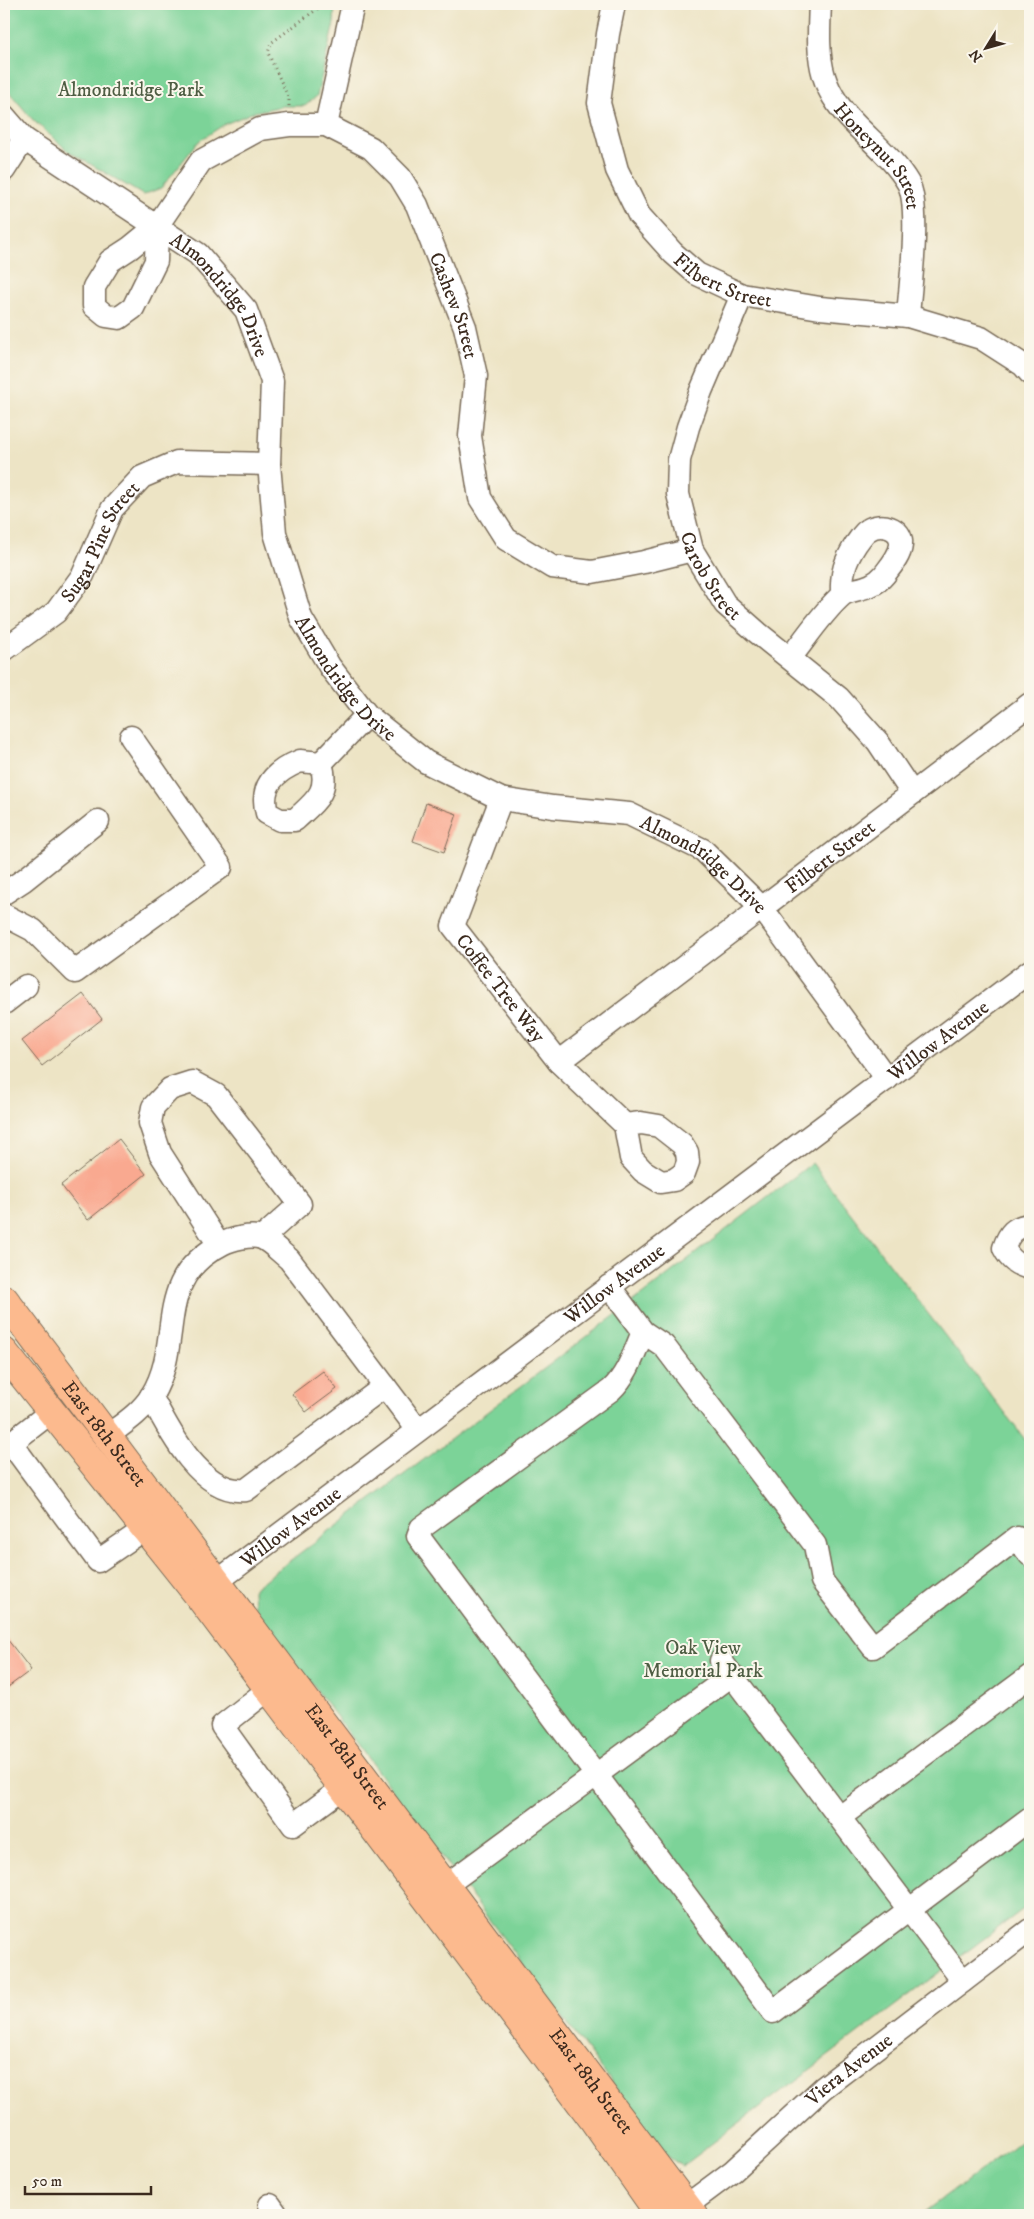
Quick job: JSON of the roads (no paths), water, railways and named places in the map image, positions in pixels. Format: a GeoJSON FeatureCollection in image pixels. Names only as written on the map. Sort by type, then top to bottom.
{"type":"FeatureCollection","features":[{"type":"Feature","properties":{"kind":"main road","name":"East 18th Street"},"geometry":{"type":"LineString","coordinates":[[4,1299],[107,1436],[208,1589],[269,1689],[592,2118],[660,2215]]}},
{"type":"Feature","properties":{"kind":"main road","name":"East 18th Street"},"geometry":{"type":"LineString","coordinates":[[4,1352],[145,1529],[208,1589],[445,1886],[684,2212]]}},
{"type":"Feature","properties":{"kind":"street"},"geometry":{"type":"LineString","coordinates":[[326,125],[353,4]]}},
{"type":"Feature","properties":{"kind":"street","name":"Filbert Street"},"geometry":{"type":"LineString","coordinates":[[614,4],[599,104],[617,170],[639,215],[673,253],[697,274],[742,295],[820,308],[908,316],[981,338],[1023,365],[1030,373]]}},
{"type":"Feature","properties":{"kind":"street","name":"Honeynut Street"},"geometry":{"type":"LineString","coordinates":[[820,4],[818,44],[824,81],[839,108],[886,154],[909,184],[914,220],[908,316]]}},
{"type":"Feature","properties":{"kind":"street","name":"Almondridge Drive"},"geometry":{"type":"LineString","coordinates":[[4,116],[24,139],[198,254],[246,310],[272,381],[269,464],[276,533],[301,618],[330,667],[367,715],[426,762],[500,799],[553,807],[629,814],[703,850],[762,908],[887,1079]]}},
{"type":"Feature","properties":{"kind":"street","name":"Cashew Street"},"geometry":{"type":"LineString","coordinates":[[157,226],[201,161],[260,129],[289,125],[326,125],[371,148],[400,177],[417,205],[465,327],[476,376],[470,436],[480,498],[506,539],[552,567],[592,572],[692,550]]}},
{"type":"Feature","properties":{"kind":"street"},"geometry":{"type":"LineString","coordinates":[[4,170],[24,139]]}},
{"type":"Feature","properties":{"kind":"street","name":"Carob Street"},"geometry":{"type":"LineString","coordinates":[[742,295],[701,391],[688,426],[680,460],[678,494],[692,550],[725,604],[758,634],[839,698],[878,742],[912,792]]}},
{"type":"Feature","properties":{"kind":"street","name":"Sugar Pine Street"},"geometry":{"type":"LineString","coordinates":[[4,650],[56,612],[83,575],[112,509],[142,477],[177,462],[269,464]]}},
{"type":"Feature","properties":{"kind":"street"},"geometry":{"type":"LineString","coordinates":[[790,658],[842,594]]}},
{"type":"Feature","properties":{"kind":"street","name":"Filbert Street"},"geometry":{"type":"LineString","coordinates":[[559,1062],[1030,704]]}},
{"type":"Feature","properties":{"kind":"street"},"geometry":{"type":"LineString","coordinates":[[321,763],[367,715]]}},
{"type":"Feature","properties":{"kind":"street"},"geometry":{"type":"LineString","coordinates":[[4,915],[33,930],[75,972],[222,867],[131,737]]}},
{"type":"Feature","properties":{"kind":"street","name":"Coffee Tree Way"},"geometry":{"type":"LineString","coordinates":[[500,799],[453,926],[559,1062]]}},
{"type":"Feature","properties":{"kind":"street"},"geometry":{"type":"LineString","coordinates":[[4,893],[24,880],[98,821]]}},
{"type":"Feature","properties":{"kind":"street","name":"Willow Avenue"},"geometry":{"type":"LineString","coordinates":[[208,1589],[1030,971]]}},
{"type":"Feature","properties":{"kind":"street"},"geometry":{"type":"LineString","coordinates":[[4,1003],[26,986]]}},
{"type":"Feature","properties":{"kind":"street"},"geometry":{"type":"LineString","coordinates":[[559,1062],[625,1125]]}},
{"type":"Feature","properties":{"kind":"street"},"geometry":{"type":"LineString","coordinates":[[219,1246],[160,1153],[150,1123],[153,1107],[170,1088],[192,1082],[216,1095],[300,1204],[262,1238]]}},
{"type":"Feature","properties":{"kind":"street"},"geometry":{"type":"LineString","coordinates":[[1030,1225],[1016,1228],[1008,1236],[1004,1248],[1010,1260],[1030,1268]]}},
{"type":"Feature","properties":{"kind":"street"},"geometry":{"type":"LineString","coordinates":[[107,1436],[136,1414],[151,1396],[164,1369],[169,1344],[172,1308],[183,1279],[205,1253],[234,1238],[262,1238],[289,1259],[418,1430]]}},
{"type":"Feature","properties":{"kind":"street"},"geometry":{"type":"LineString","coordinates":[[609,1286],[643,1332],[664,1346],[815,1545],[822,1581],[873,1647],[1017,1538],[1030,1555]]}},
{"type":"Feature","properties":{"kind":"street"},"geometry":{"type":"LineString","coordinates":[[643,1332],[627,1370],[621,1380],[611,1390],[422,1528],[418,1536],[595,1776],[773,2012],[1030,1819]]}},
{"type":"Feature","properties":{"kind":"street"},"geometry":{"type":"LineString","coordinates":[[151,1396],[172,1436],[186,1456],[203,1473],[224,1488],[237,1491],[246,1490],[385,1386]]}},
{"type":"Feature","properties":{"kind":"street"},"geometry":{"type":"LineString","coordinates":[[51,1412],[11,1443],[98,1561],[145,1529]]}},
{"type":"Feature","properties":{"kind":"street"},"geometry":{"type":"LineString","coordinates":[[445,1886],[595,1776],[727,1668],[963,1981]]}},
{"type":"Feature","properties":{"kind":"street"},"geometry":{"type":"LineString","coordinates":[[840,1818],[1030,1676]]}},
{"type":"Feature","properties":{"kind":"street"},"geometry":{"type":"LineString","coordinates":[[269,1689],[222,1726],[293,1825],[343,1788]]}},
{"type":"Feature","properties":{"kind":"street","name":"Viera Avenue"},"geometry":{"type":"LineString","coordinates":[[684,2212],[733,2171],[823,2088],[1030,1930]]}},
{"type":"Feature","properties":{"kind":"park label","name":"Almondridge Park"},"geometry":{"type":"Point","coordinates":[131,89]}},
{"type":"Feature","properties":{"kind":"park label","name":"Oak View Memorial Park"},"geometry":{"type":"Point","coordinates":[703,1658]}}]}
